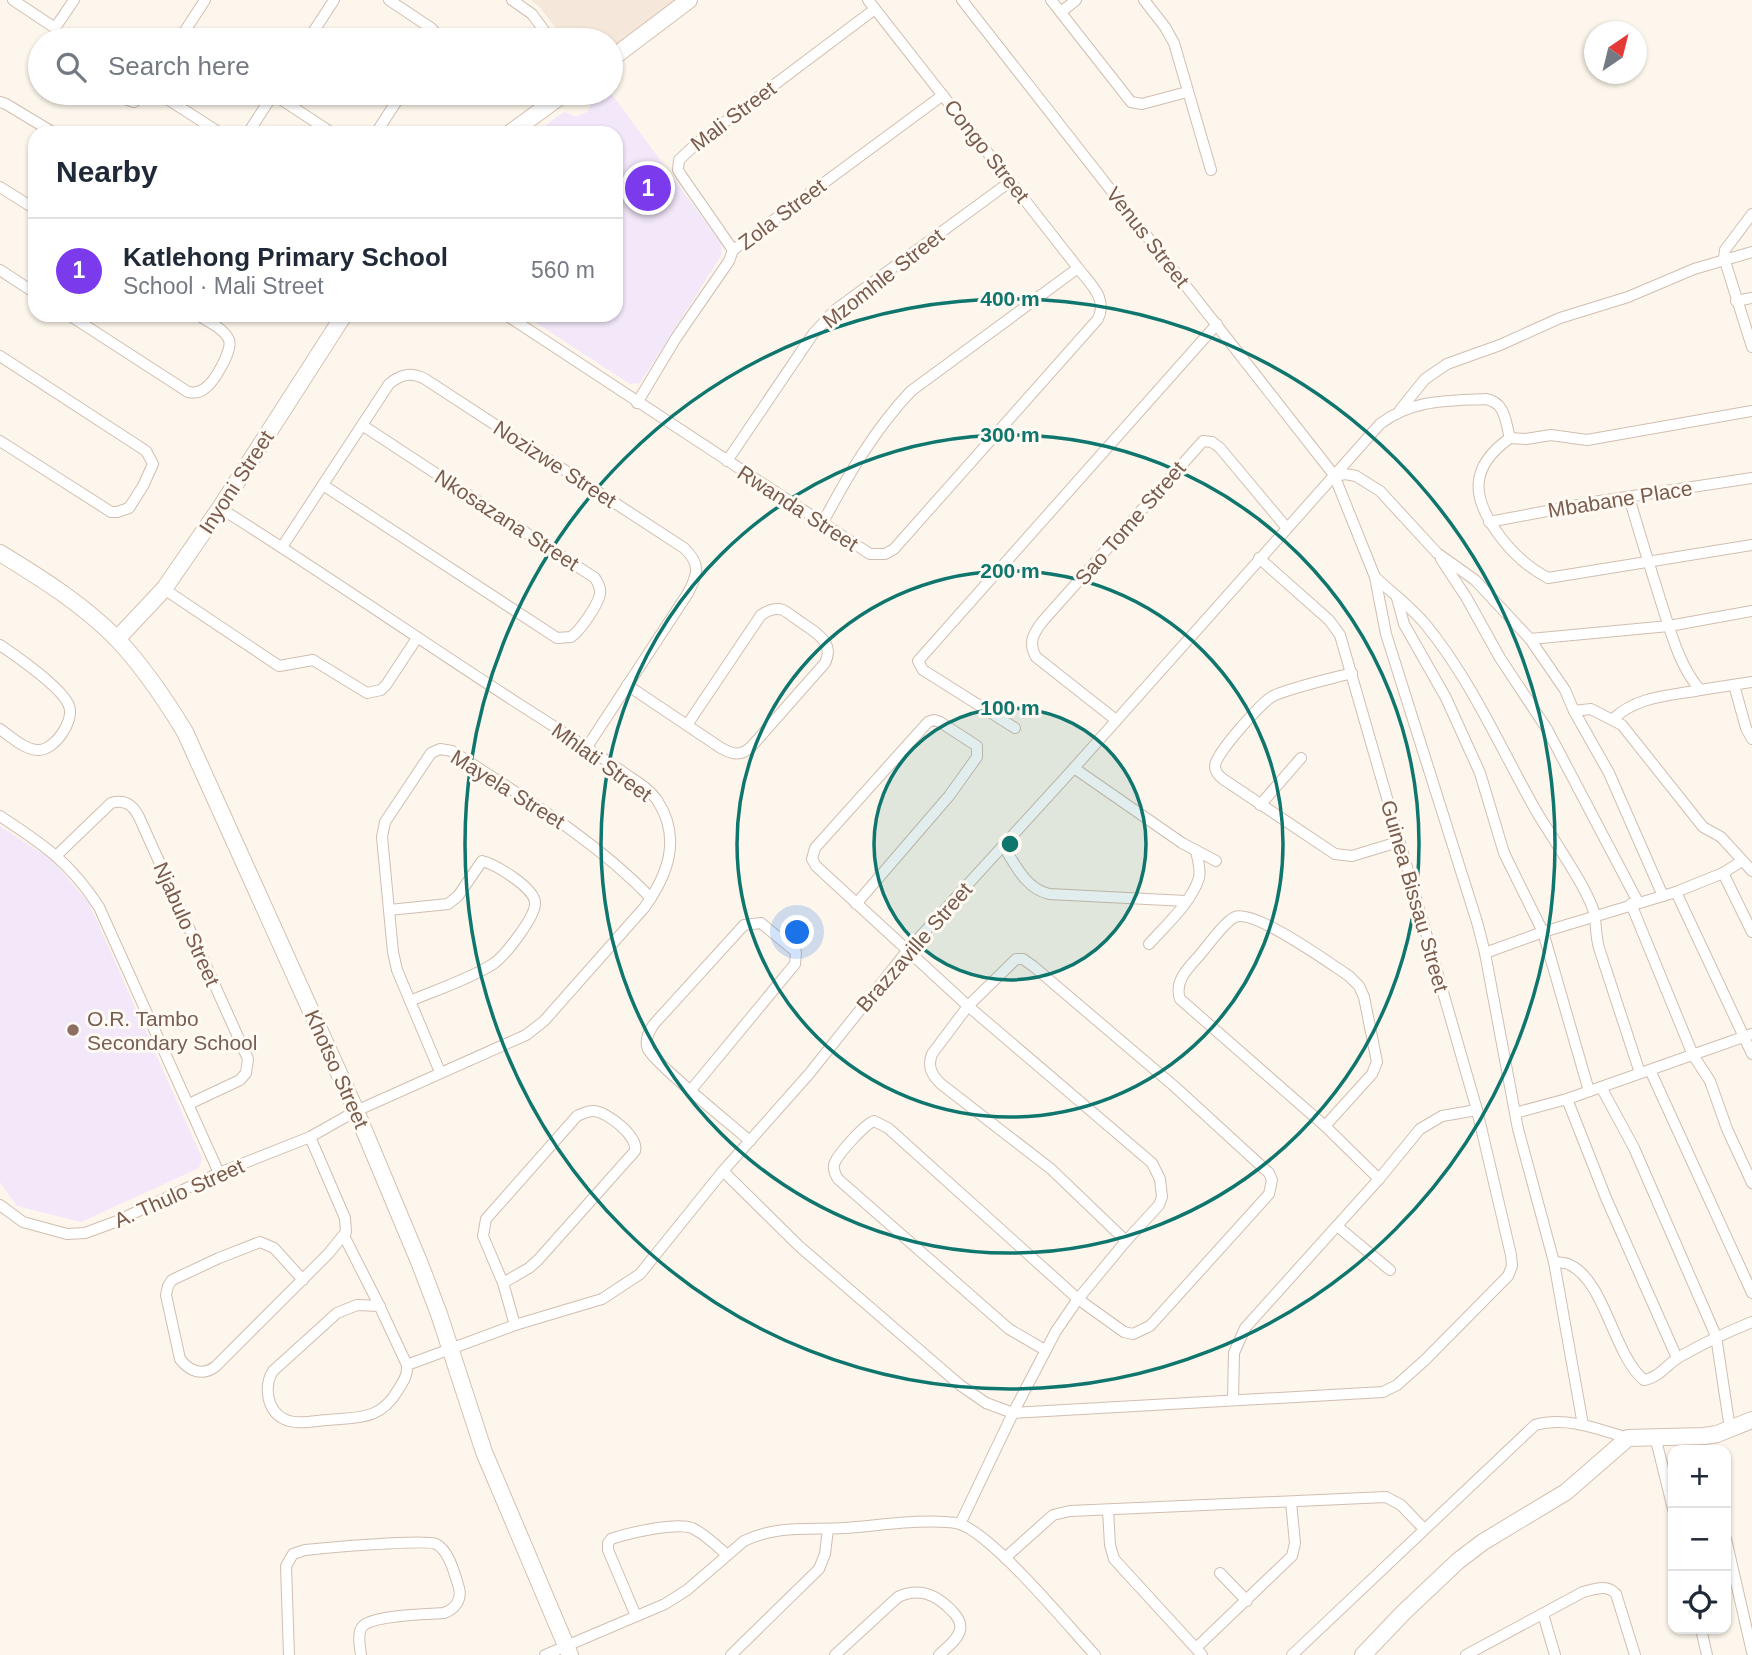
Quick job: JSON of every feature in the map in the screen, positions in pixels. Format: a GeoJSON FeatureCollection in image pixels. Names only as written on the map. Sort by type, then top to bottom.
{"type":"FeatureCollection","features":[{"type":"Feature","properties":{"kind":"street"},"geometry":{"type":"LineString","coordinates":[[13,0],[55,28],[74,0]]}},
{"type":"Feature","properties":{"kind":"street"},"geometry":{"type":"LineString","coordinates":[[187,28],[205,0]]}},
{"type":"Feature","properties":{"kind":"street"},"geometry":{"type":"LineString","coordinates":[[316,28],[334,0]]}},
{"type":"Feature","properties":{"kind":"street"},"geometry":{"type":"LineString","coordinates":[[389,0],[431,28]]}},
{"type":"Feature","properties":{"kind":"street"},"geometry":{"type":"LineString","coordinates":[[512,0],[532,14],[542,28]]}},
{"type":"Feature","properties":{"kind":"street"},"geometry":{"type":"LineString","coordinates":[[623,50],[689,0]]}},
{"type":"Feature","properties":{"kind":"street","name":"Venus Street"},"geometry":{"type":"LineString","coordinates":[[962,0],[1334,475],[1375,577]]}},
{"type":"Feature","properties":{"kind":"street"},"geometry":{"type":"LineString","coordinates":[[1051,0],[1131,102],[1142,104],[1187,92]]}},
{"type":"Feature","properties":{"kind":"street"},"geometry":{"type":"LineString","coordinates":[[1060,12],[1076,0]]}},
{"type":"Feature","properties":{"kind":"street"},"geometry":{"type":"LineString","coordinates":[[1144,0],[1169,33],[1211,170]]}},
{"type":"Feature","properties":{"kind":"street","name":"Congo Street"},"geometry":{"type":"LineString","coordinates":[[872,4],[1078,268],[1100,298],[1102,305]]}},
{"type":"Feature","properties":{"kind":"street","name":"Mali Street"},"geometry":{"type":"LineString","coordinates":[[733,250],[681,175],[679,160],[872,4]]}},
{"type":"Feature","properties":{"kind":"street","name":"Zola Street"},"geometry":{"type":"LineString","coordinates":[[637,403],[676,338],[729,261],[733,250],[943,95]]}},
{"type":"Feature","properties":{"kind":"street"},"geometry":{"type":"LineString","coordinates":[[0,102],[42,126]]}},
{"type":"Feature","properties":{"kind":"street"},"geometry":{"type":"LineString","coordinates":[[177,105],[209,126]]}},
{"type":"Feature","properties":{"kind":"street"},"geometry":{"type":"LineString","coordinates":[[253,126],[267,105]]}},
{"type":"Feature","properties":{"kind":"street"},"geometry":{"type":"LineString","coordinates":[[290,105],[322,126]]}},
{"type":"Feature","properties":{"kind":"street"},"geometry":{"type":"LineString","coordinates":[[381,126],[394,105]]}},
{"type":"Feature","properties":{"kind":"street"},"geometry":{"type":"LineString","coordinates":[[520,126],[548,105]]}},
{"type":"Feature","properties":{"kind":"street","name":"Mzomhle Street"},"geometry":{"type":"LineString","coordinates":[[727,461],[806,343],[835,310],[1010,181]]}},
{"type":"Feature","properties":{"kind":"street"},"geometry":{"type":"LineString","coordinates":[[0,187],[28,205]]}},
{"type":"Feature","properties":{"kind":"street"},"geometry":{"type":"LineString","coordinates":[[1752,214],[1726,250],[1724,259],[1752,347]]}},
{"type":"Feature","properties":{"kind":"street"},"geometry":{"type":"LineString","coordinates":[[1399,411],[1425,379],[1447,364],[1500,345],[1560,318],[1628,297],[1686,272],[1752,252]]}},
{"type":"Feature","properties":{"kind":"street"},"geometry":{"type":"LineString","coordinates":[[822,524],[859,458],[898,404],[911,391],[1078,268]]}},
{"type":"Feature","properties":{"kind":"street"},"geometry":{"type":"LineString","coordinates":[[0,270],[28,288]]}},
{"type":"Feature","properties":{"kind":"street"},"geometry":{"type":"LineString","coordinates":[[1736,301],[1752,298]]}},
{"type":"Feature","properties":{"kind":"street","name":"Rwanda Street"},"geometry":{"type":"LineString","coordinates":[[516,322],[822,524],[870,554],[885,554],[894,550],[1098,319],[1102,305]]}},
{"type":"Feature","properties":{"kind":"street"},"geometry":{"type":"LineString","coordinates":[[80,322],[188,392],[194,393],[204,390],[210,383],[229,352],[230,346],[225,332],[209,322]]}},
{"type":"Feature","properties":{"kind":"street","name":"Inyoni Street"},"geometry":{"type":"LineString","coordinates":[[117,639],[164,589],[220,508],[336,322]]}},
{"type":"Feature","properties":{"kind":"street"},"geometry":{"type":"LineString","coordinates":[[1015,729],[923,670],[918,662],[1217,324]]}},
{"type":"Feature","properties":{"kind":"street"},"geometry":{"type":"LineString","coordinates":[[0,356],[146,451],[152,460],[152,469],[129,508],[111,512],[0,442]]}},
{"type":"Feature","properties":{"kind":"street","name":"Nozizwe Street"},"geometry":{"type":"LineString","coordinates":[[282,547],[389,384],[398,377],[416,375],[689,553],[694,561],[696,577],[688,593],[587,747]]}},
{"type":"Feature","properties":{"kind":"street"},"geometry":{"type":"LineString","coordinates":[[1399,411],[1434,402],[1492,401],[1502,407],[1510,438]]}},
{"type":"Feature","properties":{"kind":"street","name":"Brazzaville Street"},"geometry":{"type":"LineString","coordinates":[[407,1365],[515,1325],[592,1303],[627,1283],[654,1258],[723,1171],[809,1074],[907,951],[1074,768],[1286,527],[1380,424],[1399,411]]}},
{"type":"Feature","properties":{"kind":"street"},"geometry":{"type":"LineString","coordinates":[[1752,411],[1587,440],[1550,435],[1525,439],[1510,438],[1492,452],[1485,462],[1479,478],[1478,500],[1489,522],[1515,556],[1548,578],[1752,545]]}},
{"type":"Feature","properties":{"kind":"street","name":"Nkosazana Street"},"geometry":{"type":"LineString","coordinates":[[323,485],[557,638],[571,637],[583,624],[600,596],[600,588],[595,578],[362,425]]}},
{"type":"Feature","properties":{"kind":"street","name":"Sao Tome Street"},"geometry":{"type":"LineString","coordinates":[[1116,720],[1036,657],[1032,650],[1032,636],[1042,622],[1203,441],[1212,442],[1220,448],[1286,527]]}},
{"type":"Feature","properties":{"kind":"street"},"geometry":{"type":"LineString","coordinates":[[1334,475],[1350,475],[1367,481],[1380,491],[1437,553],[1466,597],[1500,658],[1547,729],[1635,903],[1693,1055],[1710,1081],[1727,1129],[1752,1183]]}},
{"type":"Feature","properties":{"kind":"street","name":"Mbabane Place"},"geometry":{"type":"LineString","coordinates":[[1489,522],[1752,478]]}},
{"type":"Feature","properties":{"kind":"street"},"geometry":{"type":"LineString","coordinates":[[1629,498],[1681,662],[1700,690]]}},
{"type":"Feature","properties":{"kind":"street","name":"Mhlati Street"},"geometry":{"type":"LineString","coordinates":[[220,508],[587,747],[648,790],[662,809],[669,831],[667,869],[651,898],[534,1030],[356,1111]]}},
{"type":"Feature","properties":{"kind":"street","name":"Khotso Street"},"geometry":{"type":"LineString","coordinates":[[0,553],[80,607],[117,639],[160,690],[185,732],[356,1111],[431,1291],[484,1452],[568,1651]]}},
{"type":"Feature","properties":{"kind":"street"},"geometry":{"type":"LineString","coordinates":[[1437,553],[1475,580],[1530,639],[1565,690],[1609,774],[1663,896]]}},
{"type":"Feature","properties":{"kind":"street","name":"Guinea Bissau Street"},"geometry":{"type":"LineString","coordinates":[[1233,1399],[1390,1390],[1425,1360],[1505,1279],[1512,1266],[1477,1110],[1340,635],[1329,620],[1259,558]]}},
{"type":"Feature","properties":{"kind":"street"},"geometry":{"type":"LineString","coordinates":[[1375,577],[1411,608],[1465,681],[1535,810],[1583,891],[1595,916],[1594,929],[1599,948],[1645,1071],[1752,1293]]}},
{"type":"Feature","properties":{"kind":"street"},"geometry":{"type":"LineString","coordinates":[[1375,577],[1386,634],[1485,953],[1515,1113],[1554,1262],[1583,1425]]}},
{"type":"Feature","properties":{"kind":"street"},"geometry":{"type":"LineString","coordinates":[[164,589],[274,664],[284,667],[313,660],[368,693],[381,690],[386,685],[417,638]]}},
{"type":"Feature","properties":{"kind":"street"},"geometry":{"type":"LineString","coordinates":[[1397,598],[1404,624],[1446,698],[1480,773],[1504,853],[1543,932],[1589,1091]]}},
{"type":"Feature","properties":{"kind":"street"},"geometry":{"type":"LineString","coordinates":[[627,685],[687,725],[728,752],[745,753],[825,663],[828,656],[827,644],[815,632],[782,610],[766,611],[687,725]]}},
{"type":"Feature","properties":{"kind":"street"},"geometry":{"type":"LineString","coordinates":[[1530,639],[1669,626],[1752,611]]}},
{"type":"Feature","properties":{"kind":"street"},"geometry":{"type":"LineString","coordinates":[[0,645],[34,669],[66,701],[71,713],[66,727],[53,744],[39,751],[0,729]]}},
{"type":"Feature","properties":{"kind":"street"},"geometry":{"type":"LineString","coordinates":[[1352,673],[1273,696],[1262,705],[1219,756],[1214,768],[1217,774],[1335,854],[1352,856],[1398,842]]}},
{"type":"Feature","properties":{"kind":"street"},"geometry":{"type":"LineString","coordinates":[[1613,719],[1621,711],[1645,699],[1752,681]]}},
{"type":"Feature","properties":{"kind":"street"},"geometry":{"type":"LineString","coordinates":[[1734,685],[1746,728],[1752,738]]}},
{"type":"Feature","properties":{"kind":"street"},"geometry":{"type":"LineString","coordinates":[[1574,711],[1586,708],[1613,719],[1630,734],[1703,827],[1721,838],[1752,872]]}},
{"type":"Feature","properties":{"kind":"street"},"geometry":{"type":"LineString","coordinates":[[856,904],[949,796],[977,757],[976,746],[940,722],[928,722],[812,853],[812,859],[856,904],[968,1006],[1152,1163],[1160,1179],[1162,1197],[1159,1205],[1078,1299],[1045,1350],[960,1524]]}},
{"type":"Feature","properties":{"kind":"street","name":"Mayela Street"},"geometry":{"type":"LineString","coordinates":[[440,1072],[395,961],[382,837],[385,822],[426,758],[440,749],[452,751],[590,842],[651,898]]}},
{"type":"Feature","properties":{"kind":"street"},"geometry":{"type":"LineString","coordinates":[[1260,804],[1301,758]]}},
{"type":"Feature","properties":{"kind":"street"},"geometry":{"type":"LineString","coordinates":[[1074,768],[1196,851],[1216,861]]}},
{"type":"Feature","properties":{"kind":"street","name":"Njabulo Street"},"geometry":{"type":"LineString","coordinates":[[57,855],[111,803],[129,804],[139,817],[247,1059],[246,1073],[240,1080],[189,1104]]}},
{"type":"Feature","properties":{"kind":"street"},"geometry":{"type":"LineString","coordinates":[[0,816],[57,855],[87,888],[99,907],[219,1173]]}},
{"type":"Feature","properties":{"kind":"street"},"geometry":{"type":"LineString","coordinates":[[1003,846],[1029,884],[1037,891],[1049,894],[1186,901]]}},
{"type":"Feature","properties":{"kind":"street"},"geometry":{"type":"LineString","coordinates":[[1149,944],[1186,901],[1199,878],[1196,851]]}},
{"type":"Feature","properties":{"kind":"street"},"geometry":{"type":"LineString","coordinates":[[389,910],[449,904],[458,896],[482,861],[527,887],[536,904],[518,936],[500,958],[486,968],[410,1001]]}},
{"type":"Feature","properties":{"kind":"street"},"geometry":{"type":"LineString","coordinates":[[1485,953],[1543,932],[1676,892],[1723,873],[1742,861]]}},
{"type":"Feature","properties":{"kind":"street"},"geometry":{"type":"LineString","coordinates":[[1723,873],[1752,932]]}},
{"type":"Feature","properties":{"kind":"street"},"geometry":{"type":"LineString","coordinates":[[1676,892],[1748,1035],[1752,1055]]}},
{"type":"Feature","properties":{"kind":"street"},"geometry":{"type":"LineString","coordinates":[[1325,1126],[1375,1068],[1377,1054],[1359,986],[1349,976],[1270,926],[1245,916],[1231,918],[1184,974],[1178,992],[1180,999],[1325,1126],[1379,1179]]}},
{"type":"Feature","properties":{"kind":"street"},"geometry":{"type":"LineString","coordinates":[[691,1090],[795,964],[796,951],[761,923],[744,925],[654,1024],[648,1033],[647,1044],[650,1053],[691,1090],[750,1141]]}},
{"type":"Feature","properties":{"kind":"street"},"geometry":{"type":"LineString","coordinates":[[1045,1350],[1009,1329],[841,1182],[834,1172],[835,1161],[867,1125],[879,1122],[1078,1299],[1124,1332],[1133,1334],[1144,1330],[1269,1194],[1272,1187],[1271,1176],[1174,1086],[1026,960],[1016,958],[968,1006],[932,1054],[929,1066],[931,1072],[941,1084],[1051,1170],[1126,1241]]}},
{"type":"Feature","properties":{"kind":"street"},"geometry":{"type":"LineString","coordinates":[[1515,1113],[1567,1099],[1748,1035]]}},
{"type":"Feature","properties":{"kind":"street"},"geometry":{"type":"LineString","coordinates":[[1601,1087],[1634,1148],[1716,1336],[1730,1429]]}},
{"type":"Feature","properties":{"kind":"street"},"geometry":{"type":"LineString","coordinates":[[1567,1099],[1606,1198],[1676,1358]]}},
{"type":"Feature","properties":{"kind":"street"},"geometry":{"type":"LineString","coordinates":[[723,1171],[799,1247],[960,1385],[986,1403],[1013,1413],[1233,1399],[1234,1353],[1243,1333],[1379,1179],[1413,1136],[1427,1123],[1442,1116],[1477,1110]]}},
{"type":"Feature","properties":{"kind":"street","name":"A. Thulo Street"},"geometry":{"type":"LineString","coordinates":[[0,1205],[23,1222],[67,1234],[79,1234],[115,1222],[219,1173],[310,1137],[356,1111]]}},
{"type":"Feature","properties":{"kind":"street"},"geometry":{"type":"LineString","coordinates":[[503,1283],[538,1260],[635,1151],[636,1145],[630,1134],[597,1111],[577,1116],[486,1217],[483,1236],[503,1283],[515,1325]]}},
{"type":"Feature","properties":{"kind":"street"},"geometry":{"type":"LineString","coordinates":[[303,1280],[274,1248],[260,1242],[170,1282],[166,1295],[180,1359],[193,1371],[208,1371],[303,1280],[344,1236],[347,1228],[345,1218],[310,1137]]}},
{"type":"Feature","properties":{"kind":"street"},"geometry":{"type":"LineString","coordinates":[[1336,1226],[1390,1270]]}},
{"type":"Feature","properties":{"kind":"street"},"geometry":{"type":"LineString","coordinates":[[344,1236],[380,1306],[407,1365],[407,1374],[394,1398],[369,1417],[311,1422],[290,1421],[279,1416],[272,1405],[267,1384],[270,1375],[337,1313],[357,1304],[380,1306]]}},
{"type":"Feature","properties":{"kind":"street"},"geometry":{"type":"LineString","coordinates":[[1554,1262],[1569,1264],[1590,1285],[1641,1379],[1647,1380],[1656,1376],[1676,1358],[1716,1336],[1752,1322]]}},
{"type":"Feature","properties":{"kind":"street"},"geometry":{"type":"LineString","coordinates":[[1292,1655],[1535,1426],[1556,1422],[1583,1425],[1628,1438],[1656,1436],[1705,1443],[1752,1420]]}},
{"type":"Feature","properties":{"kind":"street"},"geometry":{"type":"LineString","coordinates":[[1656,1436],[1668,1487]]}},
{"type":"Feature","properties":{"kind":"street"},"geometry":{"type":"LineString","coordinates":[[1363,1655],[1458,1561],[1483,1542],[1566,1492],[1628,1438]]}},
{"type":"Feature","properties":{"kind":"street"},"geometry":{"type":"LineString","coordinates":[[1005,1558],[1053,1516],[1070,1511],[1390,1498],[1401,1505],[1424,1530]]}},
{"type":"Feature","properties":{"kind":"street"},"geometry":{"type":"LineString","coordinates":[[1108,1510],[1110,1545],[1114,1559],[1199,1652],[1292,1556],[1295,1543],[1291,1502]]}},
{"type":"Feature","properties":{"kind":"street"},"geometry":{"type":"LineString","coordinates":[[545,1655],[568,1651],[679,1596],[744,1541],[773,1530],[938,1522],[960,1524],[981,1536],[1005,1558],[1095,1655]]}},
{"type":"Feature","properties":{"kind":"street"},"geometry":{"type":"LineString","coordinates":[[636,1616],[608,1550],[611,1539],[663,1528],[688,1527],[699,1532],[727,1555]]}},
{"type":"Feature","properties":{"kind":"street"},"geometry":{"type":"LineString","coordinates":[[731,1655],[819,1569],[825,1554],[828,1529]]}},
{"type":"Feature","properties":{"kind":"street"},"geometry":{"type":"LineString","coordinates":[[289,1655],[285,1576],[291,1555],[304,1550],[405,1543],[436,1544],[448,1558],[460,1590],[457,1603],[443,1613],[396,1617],[367,1623],[360,1634],[361,1655]]}},
{"type":"Feature","properties":{"kind":"street"},"geometry":{"type":"LineString","coordinates":[[1731,1561],[1752,1653]]}},
{"type":"Feature","properties":{"kind":"street"},"geometry":{"type":"LineString","coordinates":[[1220,1573],[1247,1601]]}},
{"type":"Feature","properties":{"kind":"street"},"geometry":{"type":"LineString","coordinates":[[1466,1655],[1481,1652],[1583,1592],[1602,1587],[1610,1589],[1619,1600],[1635,1655]]}},
{"type":"Feature","properties":{"kind":"street"},"geometry":{"type":"LineString","coordinates":[[835,1655],[898,1597],[906,1593],[920,1592],[938,1598],[960,1622],[957,1636],[939,1655]]}},
{"type":"Feature","properties":{"kind":"street"},"geometry":{"type":"LineString","coordinates":[[1543,1615],[1555,1655]]}},
{"type":"Feature","properties":{"kind":"street"},"geometry":{"type":"LineString","coordinates":[[1702,1634],[1707,1655]]}},
{"type":"Feature","properties":{"kind":"shaded area"},"geometry":{"type":"Polygon","coordinates":[[[531,0],[680,0],[623,41],[623,28],[556,28],[531,0]]]}},
{"type":"Feature","properties":{"kind":"shaded area"},"geometry":{"type":"Polygon","coordinates":[[[620,105],[721,243],[721,256],[640,383],[630,384],[535,322],[623,322],[623,126],[545,126],[564,112],[576,117],[587,112],[590,106],[620,105]]]}},
{"type":"Feature","properties":{"kind":"shaded area","name":"O.R. Tambo Secondary School"},"geometry":{"type":"Polygon","coordinates":[[[0,826],[52,860],[89,903],[202,1158],[199,1168],[81,1222],[17,1206],[0,1182],[0,826]]]}},
{"type":"Feature","properties":{"kind":"place","name":"Katlehong Primary School"},"geometry":{"type":"Point","coordinates":[648,188]}},
{"type":"Feature","properties":{"kind":"place","name":"O.R. Tambo Secondary School"},"geometry":{"type":"Point","coordinates":[73,1030]}}]}
